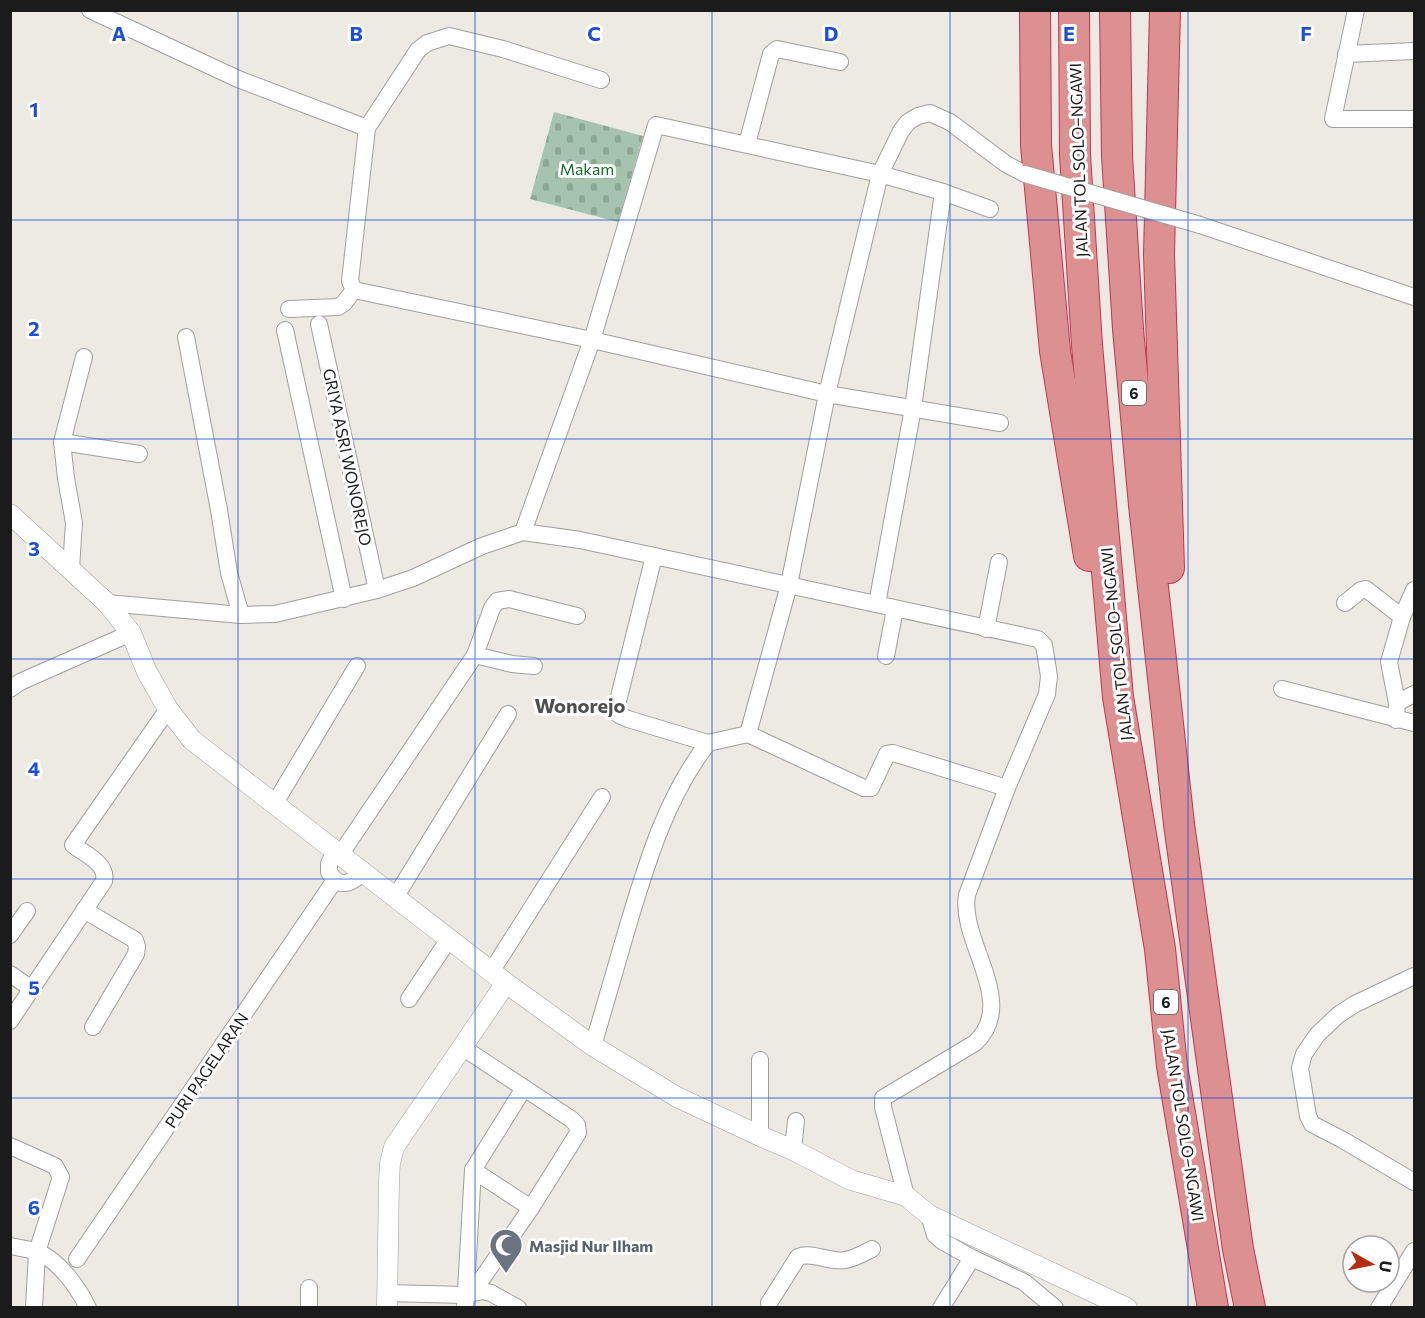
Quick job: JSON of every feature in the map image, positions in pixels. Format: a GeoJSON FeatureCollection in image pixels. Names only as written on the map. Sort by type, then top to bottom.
{"type":"FeatureCollection","features":[{"type":"Feature","properties":{"kind":"highway"},"geometry":{"type":"LineString","coordinates":[[1035,10],[1036,145],[1054,351],[1101,628],[1118,697]]}},
{"type":"Feature","properties":{"kind":"highway","name":"JALAN TOL SOLO–NGAWI"},"geometry":{"type":"LineString","coordinates":[[1074,10],[1076,178],[1087,345],[1118,697],[1160,949],[1172,1066],[1213,1308]]}},
{"type":"Feature","properties":{"kind":"highway","name":"6"},"geometry":{"type":"LineString","coordinates":[[1115,10],[1117,156],[1128,329],[1144,505],[1174,774],[1237,1238],[1250,1308]]}},
{"type":"Feature","properties":{"kind":"highway"},"geometry":{"type":"LineString","coordinates":[[1165,10],[1159,254],[1174,774]]}},
{"type":"Feature","properties":{"kind":"street"},"geometry":{"type":"LineString","coordinates":[[1356,10],[1333,119],[1414,119]]}},
{"type":"Feature","properties":{"kind":"street"},"geometry":{"type":"LineString","coordinates":[[94,11],[238,79],[367,128]]}},
{"type":"Feature","properties":{"kind":"street"},"geometry":{"type":"LineString","coordinates":[[354,290],[350,281],[367,128],[418,50],[428,43],[449,36],[503,49],[601,80]]}},
{"type":"Feature","properties":{"kind":"street"},"geometry":{"type":"LineString","coordinates":[[747,144],[771,54],[777,50],[786,50],[840,62]]}},
{"type":"Feature","properties":{"kind":"street"},"geometry":{"type":"LineString","coordinates":[[1346,54],[1414,51]]}},
{"type":"Feature","properties":{"kind":"street"},"geometry":{"type":"LineString","coordinates":[[748,734],[789,585],[827,394],[880,174],[901,131],[908,122],[930,113],[950,122],[1006,164],[1025,174],[1200,225],[1414,297]]}},
{"type":"Feature","properties":{"kind":"street"},"geometry":{"type":"LineString","coordinates":[[524,532],[592,340],[656,125],[880,174],[943,192],[990,209]]}},
{"type":"Feature","properties":{"kind":"street"},"geometry":{"type":"LineString","coordinates":[[877,604],[913,408],[943,192]]}},
{"type":"Feature","properties":{"kind":"street"},"geometry":{"type":"LineString","coordinates":[[289,309],[338,307],[354,290]]}},
{"type":"Feature","properties":{"kind":"street"},"geometry":{"type":"LineString","coordinates":[[354,290],[592,340],[827,394],[1000,423]]}},
{"type":"Feature","properties":{"kind":"street","name":"GRIYA ASRI WONOREJO"},"geometry":{"type":"LineString","coordinates":[[319,324],[377,590]]}},
{"type":"Feature","properties":{"kind":"street"},"geometry":{"type":"LineString","coordinates":[[285,330],[344,599]]}},
{"type":"Feature","properties":{"kind":"street"},"geometry":{"type":"LineString","coordinates":[[186,337],[229,573],[241,615]]}},
{"type":"Feature","properties":{"kind":"street"},"geometry":{"type":"LineString","coordinates":[[71,568],[74,523],[62,442],[84,357]]}},
{"type":"Feature","properties":{"kind":"street"},"geometry":{"type":"LineString","coordinates":[[62,442],[139,454]]}},
{"type":"Feature","properties":{"kind":"street"},"geometry":{"type":"LineString","coordinates":[[10,514],[107,603],[131,633],[147,672],[168,709],[192,740],[499,978],[593,1046],[677,1097],[793,1150],[851,1180],[906,1196],[928,1215],[1127,1308]]}},
{"type":"Feature","properties":{"kind":"street"},"geometry":{"type":"LineString","coordinates":[[107,603],[241,615],[275,614],[377,590],[413,578],[482,546],[524,532],[580,540],[1041,641],[1044,645],[1049,684],[967,895],[968,920],[991,999],[992,1011],[989,1024],[975,1043],[883,1100],[906,1196]]}},
{"type":"Feature","properties":{"kind":"street"},"geometry":{"type":"LineString","coordinates":[[654,556],[616,709],[619,716],[708,743],[748,734],[864,788],[871,788],[887,754],[892,753],[1007,788]]}},
{"type":"Feature","properties":{"kind":"street"},"geometry":{"type":"LineString","coordinates":[[986,629],[999,562]]}},
{"type":"Feature","properties":{"kind":"street"},"geometry":{"type":"LineString","coordinates":[[1345,603],[1361,590],[1366,589],[1402,617]]}},
{"type":"Feature","properties":{"kind":"street"},"geometry":{"type":"LineString","coordinates":[[1396,711],[1389,662],[1402,617],[1414,590]]}},
{"type":"Feature","properties":{"kind":"street"},"geometry":{"type":"LineString","coordinates":[[364,872],[353,882],[345,884],[335,880],[329,872],[329,864],[475,655],[492,608],[501,599],[509,599],[578,616]]}},
{"type":"Feature","properties":{"kind":"street"},"geometry":{"type":"LineString","coordinates":[[886,656],[895,609]]}},
{"type":"Feature","properties":{"kind":"street"},"geometry":{"type":"LineString","coordinates":[[14,682],[131,633]]}},
{"type":"Feature","properties":{"kind":"street"},"geometry":{"type":"LineString","coordinates":[[475,655],[512,664],[534,666]]}},
{"type":"Feature","properties":{"kind":"street"},"geometry":{"type":"LineString","coordinates":[[275,803],[357,666]]}},
{"type":"Feature","properties":{"kind":"street"},"geometry":{"type":"LineString","coordinates":[[1282,689],[1396,711],[1414,723]]}},
{"type":"Feature","properties":{"kind":"street"},"geometry":{"type":"LineString","coordinates":[[1396,711],[1414,694]]}},
{"type":"Feature","properties":{"kind":"street"},"geometry":{"type":"LineString","coordinates":[[10,1021],[104,881],[106,875],[100,865],[73,845],[168,709]]}},
{"type":"Feature","properties":{"kind":"street"},"geometry":{"type":"LineString","coordinates":[[396,896],[508,714]]}},
{"type":"Feature","properties":{"kind":"street"},"geometry":{"type":"LineString","coordinates":[[593,1046],[650,852],[679,787],[691,765],[708,743]]}},
{"type":"Feature","properties":{"kind":"street"},"geometry":{"type":"LineString","coordinates":[[518,1308],[491,1293],[482,1291],[467,1299],[387,1300],[390,1163],[394,1147],[462,1047],[602,797]]}},
{"type":"Feature","properties":{"kind":"street","name":"PURI PAGELARAN"},"geometry":{"type":"LineString","coordinates":[[77,1259],[335,880]]}},
{"type":"Feature","properties":{"kind":"street"},"geometry":{"type":"LineString","coordinates":[[10,935],[27,910]]}},
{"type":"Feature","properties":{"kind":"street"},"geometry":{"type":"LineString","coordinates":[[84,910],[135,939],[137,947],[136,954],[93,1027]]}},
{"type":"Feature","properties":{"kind":"street"},"geometry":{"type":"LineString","coordinates":[[410,999],[449,939]]}},
{"type":"Feature","properties":{"kind":"street"},"geometry":{"type":"LineString","coordinates":[[10,974],[32,989]]}},
{"type":"Feature","properties":{"kind":"street"},"geometry":{"type":"LineString","coordinates":[[1414,976],[1355,1004],[1338,1015],[1317,1035],[1305,1054],[1300,1068],[1308,1116],[1312,1124],[1344,1140],[1414,1182]]}},
{"type":"Feature","properties":{"kind":"street"},"geometry":{"type":"LineString","coordinates":[[462,1047],[571,1119],[577,1125],[578,1133],[531,1208],[467,1299]]}},
{"type":"Feature","properties":{"kind":"street"},"geometry":{"type":"LineString","coordinates":[[760,1060],[760,1136]]}},
{"type":"Feature","properties":{"kind":"street"},"geometry":{"type":"LineString","coordinates":[[467,1299],[472,1170],[524,1088]]}},
{"type":"Feature","properties":{"kind":"street"},"geometry":{"type":"LineString","coordinates":[[793,1150],[796,1121]]}},
{"type":"Feature","properties":{"kind":"street"},"geometry":{"type":"LineString","coordinates":[[10,1146],[55,1166],[60,1172],[60,1182],[37,1252],[34,1308]]}},
{"type":"Feature","properties":{"kind":"street"},"geometry":{"type":"LineString","coordinates":[[472,1170],[531,1208]]}},
{"type":"Feature","properties":{"kind":"street"},"geometry":{"type":"LineString","coordinates":[[928,1215],[935,1235],[972,1258],[1024,1282],[1055,1308]]}},
{"type":"Feature","properties":{"kind":"street"},"geometry":{"type":"LineString","coordinates":[[10,1246],[37,1252],[49,1259],[78,1290],[88,1308]]}},
{"type":"Feature","properties":{"kind":"street"},"geometry":{"type":"LineString","coordinates":[[770,1306],[798,1257],[803,1255],[836,1261],[847,1260],[872,1250]]}},
{"type":"Feature","properties":{"kind":"street"},"geometry":{"type":"LineString","coordinates":[[1379,1308],[1414,1251]]}},
{"type":"Feature","properties":{"kind":"street"},"geometry":{"type":"LineString","coordinates":[[941,1308],[972,1258]]}},
{"type":"Feature","properties":{"kind":"street"},"geometry":{"type":"LineString","coordinates":[[309,1288],[309,1308]]}},
{"type":"Feature","properties":{"kind":"green space","name":"Makam"},"geometry":{"type":"Polygon","coordinates":[[[554,112],[643,136],[618,222],[530,199],[554,112]]]}},
{"type":"Feature","properties":{"kind":"place","name":"Masjid Nur Ilham"},"geometry":{"type":"Point","coordinates":[506,1274]}},
{"type":"Feature","properties":{"kind":"district","name":"Wonorejo"},"geometry":{"type":"Point","coordinates":[580,705]}}]}
